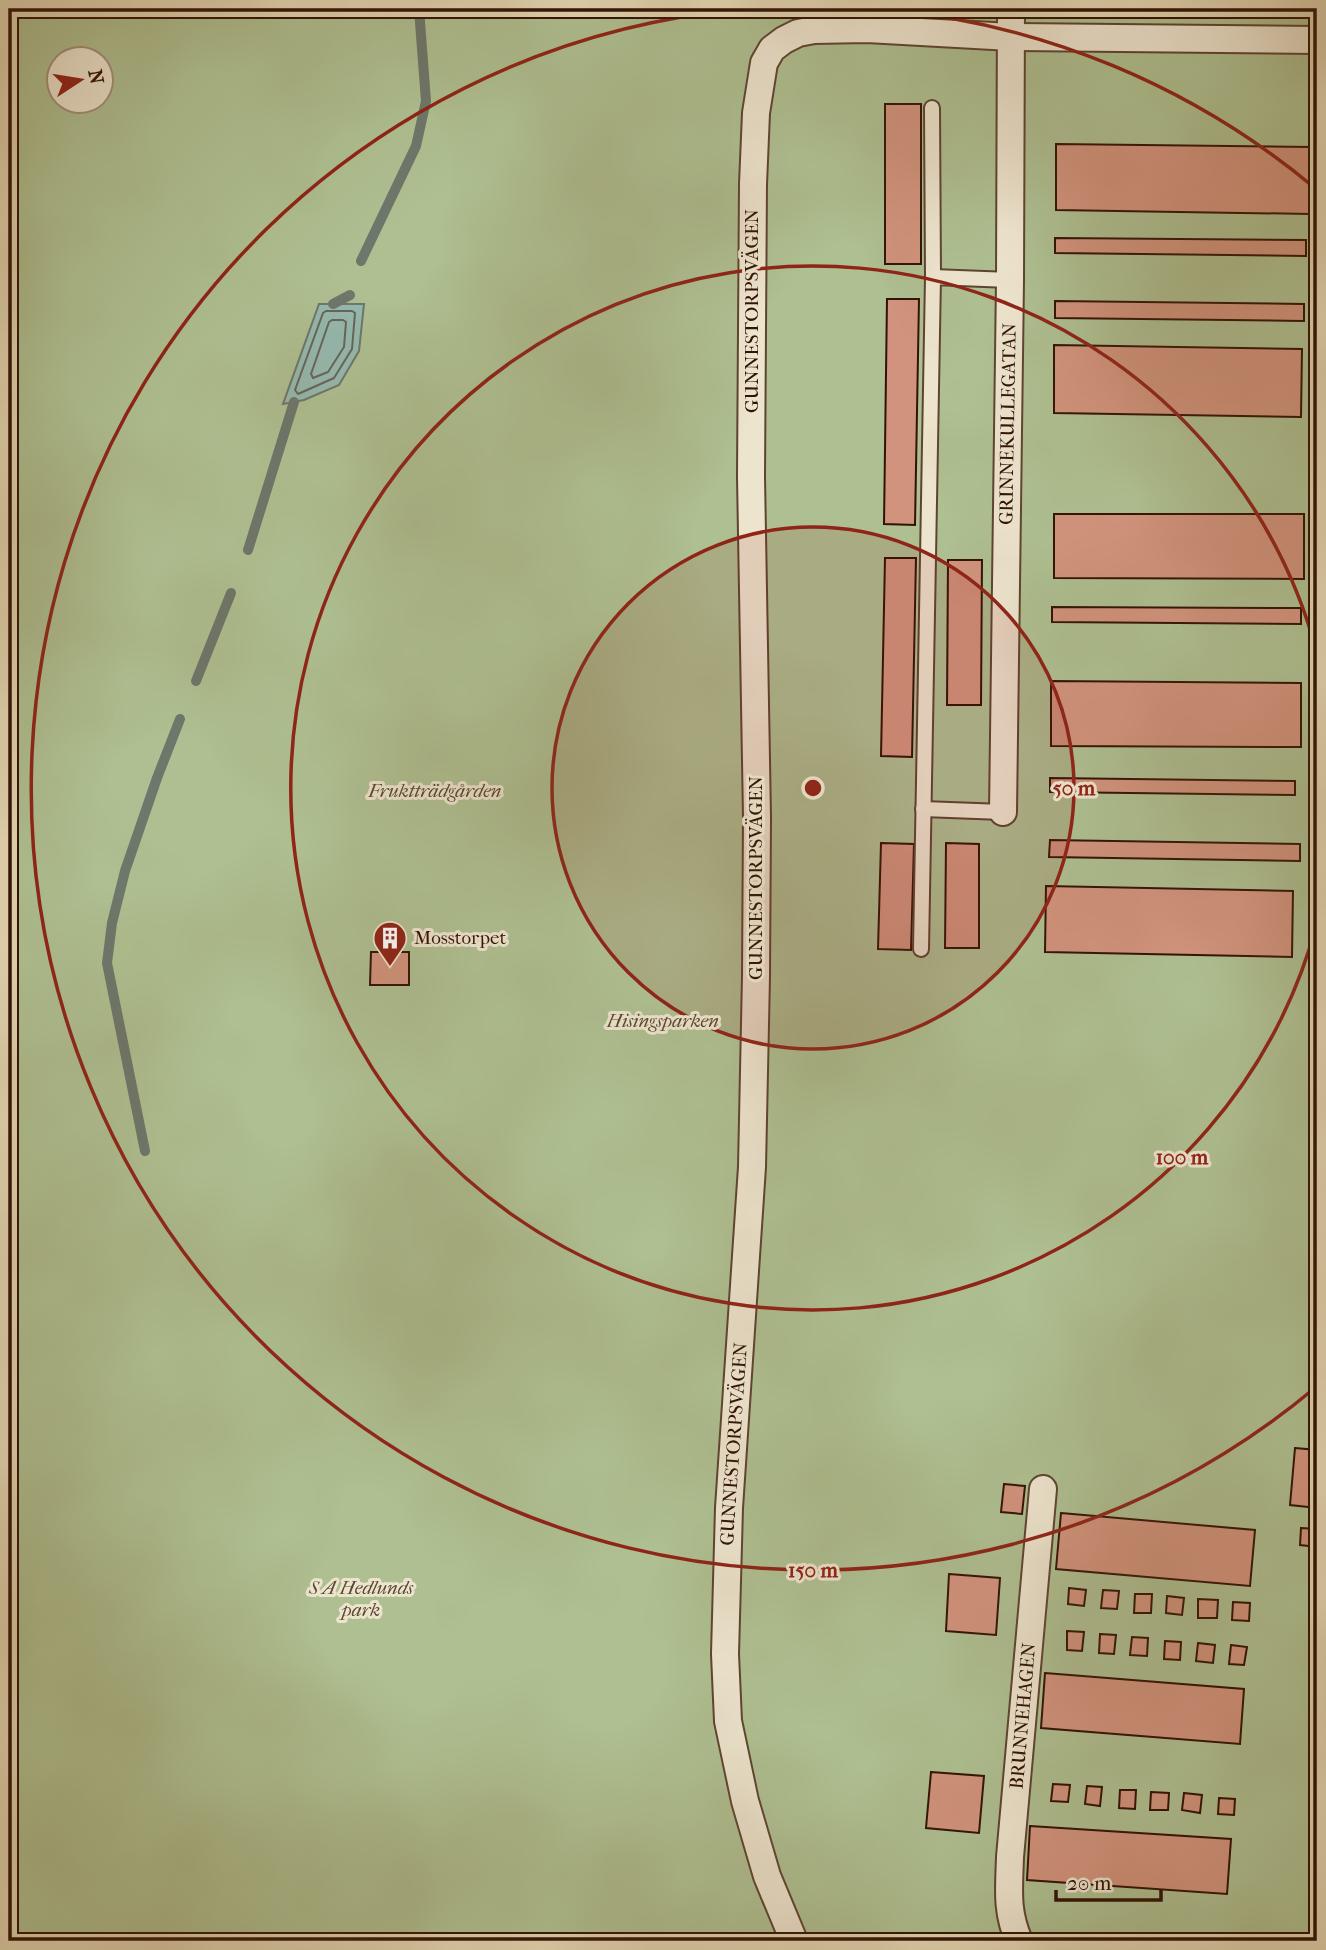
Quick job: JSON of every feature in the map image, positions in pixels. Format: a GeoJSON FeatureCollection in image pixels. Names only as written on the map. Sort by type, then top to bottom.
{"type":"FeatureCollection","features":[{"type":"Feature","properties":{"kind":"street","name":"GRINNEKULLEGATAN"},"geometry":{"type":"LineString","coordinates":[[1003,812],[1011,9]]}},
{"type":"Feature","properties":{"kind":"street","name":"GUNNESTORPSVÄGEN"},"geometry":{"type":"LineString","coordinates":[[794,1941],[767,1876],[745,1801],[728,1721],[725,1654],[729,1507],[752,1167],[756,1003],[757,782],[751,449],[756,113],[764,64],[772,49],[798,33],[867,29],[1011,37]]}},
{"type":"Feature","properties":{"kind":"street"},"geometry":{"type":"LineString","coordinates":[[1011,37],[1317,40]]}},
{"type":"Feature","properties":{"kind":"street","name":"BRUNNEHAGEN"},"geometry":{"type":"LineString","coordinates":[[1019,1941],[1012,1926],[1008,1903],[1010,1857],[1043,1489]]}},
{"type":"Feature","properties":{"kind":"lane"},"geometry":{"type":"LineString","coordinates":[[920,949],[933,277],[932,108]]}},
{"type":"Feature","properties":{"kind":"lane"},"geometry":{"type":"LineString","coordinates":[[933,277],[1010,280]]}},
{"type":"Feature","properties":{"kind":"lane"},"geometry":{"type":"LineString","coordinates":[[923,809],[1003,812]]}},
{"type":"Feature","properties":{"kind":"green space","name":"Hisingsparken"},"geometry":{"type":"Polygon","coordinates":[[[9,9],[1317,9],[1317,1941],[9,1941],[9,9]]]}},
{"type":"Feature","properties":{"kind":"water"},"geometry":{"type":"Polygon","coordinates":[[[319,304],[364,304],[359,351],[339,385],[304,400],[283,404],[319,304]]]}},
{"type":"Feature","properties":{"kind":"building"},"geometry":{"type":"Polygon","coordinates":[[[885,104],[921,104],[921,264],[885,264],[885,104]]]}},
{"type":"Feature","properties":{"kind":"building"},"geometry":{"type":"Polygon","coordinates":[[[1056,144],[1311,147],[1310,214],[1056,210],[1056,144]]]}},
{"type":"Feature","properties":{"kind":"building"},"geometry":{"type":"Polygon","coordinates":[[[1055,238],[1306,240],[1306,256],[1055,253],[1055,238]]]}},
{"type":"Feature","properties":{"kind":"building"},"geometry":{"type":"Polygon","coordinates":[[[887,299],[919,299],[915,525],[884,524],[887,299]]]}},
{"type":"Feature","properties":{"kind":"building"},"geometry":{"type":"Polygon","coordinates":[[[1055,301],[1304,304],[1304,321],[1055,318],[1055,301]]]}},
{"type":"Feature","properties":{"kind":"building"},"geometry":{"type":"Polygon","coordinates":[[[1054,345],[1302,349],[1301,417],[1054,413],[1054,345]]]}},
{"type":"Feature","properties":{"kind":"building"},"geometry":{"type":"Polygon","coordinates":[[[1054,514],[1304,514],[1304,579],[1054,578],[1054,514]]]}},
{"type":"Feature","properties":{"kind":"building"},"geometry":{"type":"Polygon","coordinates":[[[885,558],[916,558],[912,757],[881,756],[885,558]]]}},
{"type":"Feature","properties":{"kind":"building"},"geometry":{"type":"Polygon","coordinates":[[[948,560],[982,560],[981,705],[947,705],[948,560]]]}},
{"type":"Feature","properties":{"kind":"building"},"geometry":{"type":"Polygon","coordinates":[[[1052,607],[1301,608],[1301,624],[1052,622],[1052,607]]]}},
{"type":"Feature","properties":{"kind":"building"},"geometry":{"type":"Polygon","coordinates":[[[1051,681],[1301,683],[1301,747],[1051,746],[1051,681]]]}},
{"type":"Feature","properties":{"kind":"building"},"geometry":{"type":"Polygon","coordinates":[[[1050,778],[1295,781],[1295,795],[1050,792],[1050,778]]]}},
{"type":"Feature","properties":{"kind":"building"},"geometry":{"type":"Polygon","coordinates":[[[1050,840],[1300,844],[1300,861],[1049,857],[1050,840]]]}},
{"type":"Feature","properties":{"kind":"building"},"geometry":{"type":"Polygon","coordinates":[[[881,843],[914,844],[911,950],[878,949],[881,843]]]}},
{"type":"Feature","properties":{"kind":"building"},"geometry":{"type":"Polygon","coordinates":[[[946,843],[979,844],[979,948],[945,948],[946,843]]]}},
{"type":"Feature","properties":{"kind":"building"},"geometry":{"type":"Polygon","coordinates":[[[1046,886],[1293,891],[1292,957],[1045,952],[1046,886]]]}},
{"type":"Feature","properties":{"kind":"building"},"geometry":{"type":"Polygon","coordinates":[[[1313,890],[1317,890],[1317,957],[1314,957],[1313,890]]]}},
{"type":"Feature","properties":{"kind":"building","name":"Mosstorpet"},"geometry":{"type":"Polygon","coordinates":[[[371,952],[409,952],[409,985],[370,985],[371,952]]]}},
{"type":"Feature","properties":{"kind":"building"},"geometry":{"type":"Polygon","coordinates":[[[1295,1448],[1317,1450],[1317,1508],[1290,1505],[1295,1448]]]}},
{"type":"Feature","properties":{"kind":"building"},"geometry":{"type":"Polygon","coordinates":[[[1004,1484],[1025,1486],[1022,1514],[1001,1512],[1004,1484]]]}},
{"type":"Feature","properties":{"kind":"building"},"geometry":{"type":"Polygon","coordinates":[[[1061,1513],[1255,1530],[1250,1586],[1056,1569],[1061,1513]]]}},
{"type":"Feature","properties":{"kind":"building"},"geometry":{"type":"Polygon","coordinates":[[[1301,1528],[1317,1529],[1317,1547],[1300,1545],[1301,1528]]]}},
{"type":"Feature","properties":{"kind":"building"},"geometry":{"type":"Polygon","coordinates":[[[949,1574],[1000,1578],[996,1635],[946,1631],[949,1574]]]}},
{"type":"Feature","properties":{"kind":"building"},"geometry":{"type":"Polygon","coordinates":[[[1069,1588],[1086,1590],[1084,1606],[1068,1604],[1069,1588]]]}},
{"type":"Feature","properties":{"kind":"building"},"geometry":{"type":"Polygon","coordinates":[[[1103,1590],[1119,1591],[1117,1609],[1101,1608],[1103,1590]]]}},
{"type":"Feature","properties":{"kind":"building"},"geometry":{"type":"Polygon","coordinates":[[[1135,1594],[1152,1594],[1151,1613],[1134,1613],[1135,1594]]]}},
{"type":"Feature","properties":{"kind":"building"},"geometry":{"type":"Polygon","coordinates":[[[1167,1596],[1184,1598],[1182,1615],[1166,1613],[1167,1596]]]}},
{"type":"Feature","properties":{"kind":"building"},"geometry":{"type":"Polygon","coordinates":[[[1198,1599],[1218,1600],[1217,1618],[1198,1618],[1198,1599]]]}},
{"type":"Feature","properties":{"kind":"building"},"geometry":{"type":"Polygon","coordinates":[[[1233,1602],[1250,1603],[1249,1621],[1232,1620],[1233,1602]]]}},
{"type":"Feature","properties":{"kind":"building"},"geometry":{"type":"Polygon","coordinates":[[[1067,1631],[1084,1632],[1082,1651],[1067,1650],[1067,1631]]]}},
{"type":"Feature","properties":{"kind":"building"},"geometry":{"type":"Polygon","coordinates":[[[1100,1634],[1116,1635],[1114,1654],[1099,1653],[1100,1634]]]}},
{"type":"Feature","properties":{"kind":"building"},"geometry":{"type":"Polygon","coordinates":[[[1132,1637],[1148,1638],[1147,1656],[1130,1655],[1132,1637]]]}},
{"type":"Feature","properties":{"kind":"building"},"geometry":{"type":"Polygon","coordinates":[[[1165,1641],[1181,1642],[1180,1660],[1164,1659],[1165,1641]]]}},
{"type":"Feature","properties":{"kind":"building"},"geometry":{"type":"Polygon","coordinates":[[[1198,1643],[1215,1645],[1213,1663],[1196,1661],[1198,1643]]]}},
{"type":"Feature","properties":{"kind":"building"},"geometry":{"type":"Polygon","coordinates":[[[1231,1645],[1247,1647],[1244,1665],[1229,1664],[1231,1645]]]}},
{"type":"Feature","properties":{"kind":"building"},"geometry":{"type":"Polygon","coordinates":[[[1045,1673],[1244,1689],[1240,1744],[1041,1728],[1045,1673]]]}},
{"type":"Feature","properties":{"kind":"building"},"geometry":{"type":"Polygon","coordinates":[[[931,1772],[984,1776],[979,1833],[926,1828],[931,1772]]]}},
{"type":"Feature","properties":{"kind":"building"},"geometry":{"type":"Polygon","coordinates":[[[1053,1784],[1070,1785],[1068,1802],[1051,1801],[1053,1784]]]}},
{"type":"Feature","properties":{"kind":"building"},"geometry":{"type":"Polygon","coordinates":[[[1087,1786],[1102,1787],[1100,1806],[1085,1804],[1087,1786]]]}},
{"type":"Feature","properties":{"kind":"building"},"geometry":{"type":"Polygon","coordinates":[[[1120,1790],[1136,1790],[1135,1809],[1119,1808],[1120,1790]]]}},
{"type":"Feature","properties":{"kind":"building"},"geometry":{"type":"Polygon","coordinates":[[[1151,1792],[1169,1793],[1168,1810],[1150,1810],[1151,1792]]]}},
{"type":"Feature","properties":{"kind":"building"},"geometry":{"type":"Polygon","coordinates":[[[1184,1793],[1202,1795],[1200,1813],[1182,1810],[1184,1793]]]}},
{"type":"Feature","properties":{"kind":"building"},"geometry":{"type":"Polygon","coordinates":[[[1219,1798],[1235,1799],[1234,1815],[1218,1814],[1219,1798]]]}},
{"type":"Feature","properties":{"kind":"building"},"geometry":{"type":"Polygon","coordinates":[[[1030,1826],[1231,1839],[1227,1894],[1027,1880],[1030,1826]]]}},
{"type":"Feature","properties":{"kind":"waterway"},"geometry":{"type":"LineString","coordinates":[[361,261],[416,146],[426,101],[419,9]]}},
{"type":"Feature","properties":{"kind":"waterway"},"geometry":{"type":"LineString","coordinates":[[333,304],[350,295]]}},
{"type":"Feature","properties":{"kind":"waterway"},"geometry":{"type":"LineString","coordinates":[[248,550],[294,402]]}},
{"type":"Feature","properties":{"kind":"waterway"},"geometry":{"type":"LineString","coordinates":[[196,681],[231,593]]}},
{"type":"Feature","properties":{"kind":"waterway"},"geometry":{"type":"LineString","coordinates":[[145,1151],[107,963],[112,923],[125,871],[180,719]]}},
{"type":"Feature","properties":{"kind":"place","name":"Mosstorpet"},"geometry":{"type":"Point","coordinates":[390,968]}},
{"type":"Feature","properties":{"kind":"park label","name":"Fruktträdgården"},"geometry":{"type":"Point","coordinates":[435,791]}},
{"type":"Feature","properties":{"kind":"park label","name":"S A Hedlunds park"},"geometry":{"type":"Point","coordinates":[361,1599]}}]}
